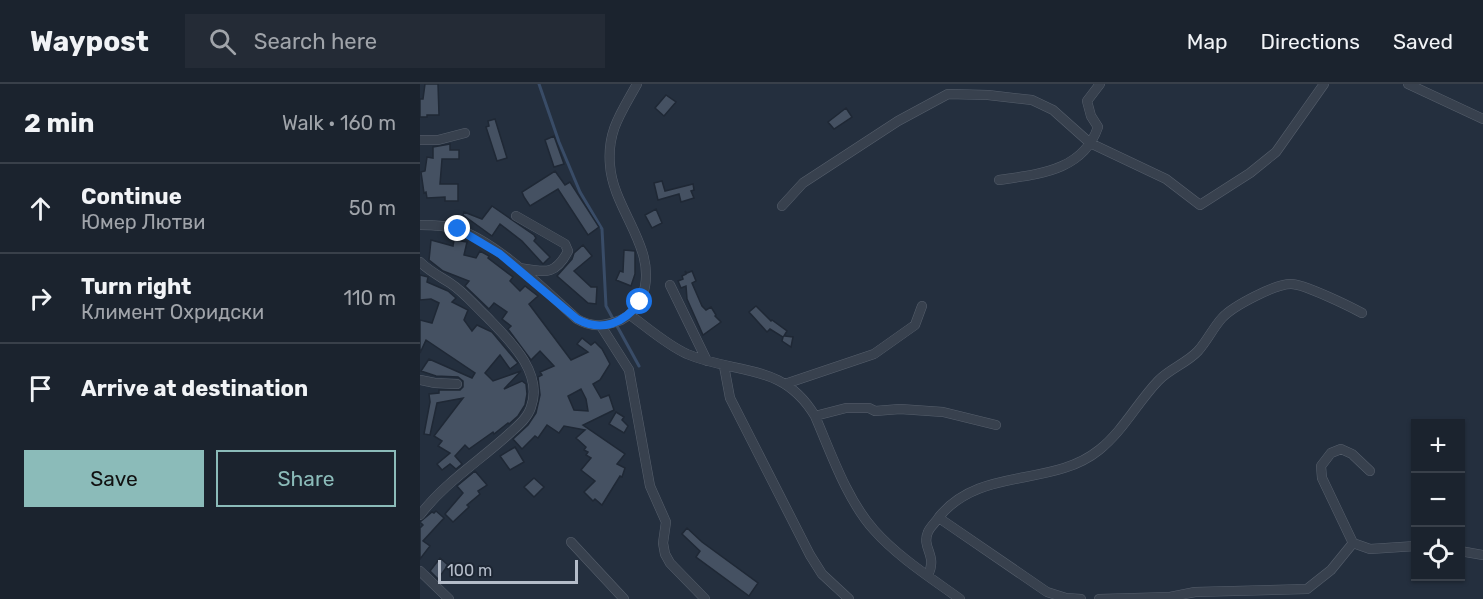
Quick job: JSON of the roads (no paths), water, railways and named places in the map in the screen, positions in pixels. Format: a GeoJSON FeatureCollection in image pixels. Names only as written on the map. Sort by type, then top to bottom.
{"type":"FeatureCollection","features":[{"type":"Feature","properties":{"kind":"street"},"geometry":{"type":"LineString","coordinates":[[420,225],[458,229],[481,241],[518,268],[577,319],[591,326],[605,325],[630,315],[640,302],[646,288],[646,266],[643,252],[615,188],[610,168],[609,140],[638,84]]}},
{"type":"Feature","properties":{"kind":"street"},"geometry":{"type":"LineString","coordinates":[[999,180],[1058,168],[1079,158],[1098,127],[1091,116],[1087,101],[1100,84]]}},
{"type":"Feature","properties":{"kind":"street"},"geometry":{"type":"LineString","coordinates":[[782,206],[803,183],[898,121],[948,93],[1032,100],[1053,111],[1090,143],[1166,179],[1200,205],[1250,173],[1276,152],[1324,84]]}},
{"type":"Feature","properties":{"kind":"street"},"geometry":{"type":"LineString","coordinates":[[1408,84],[1483,119]]}},
{"type":"Feature","properties":{"kind":"street"},"geometry":{"type":"LineString","coordinates":[[420,140],[438,140],[465,133]]}},
{"type":"Feature","properties":{"kind":"street"},"geometry":{"type":"LineString","coordinates":[[516,216],[565,244],[568,251],[562,263],[554,270],[544,272],[518,268]]}},
{"type":"Feature","properties":{"kind":"street"},"geometry":{"type":"LineString","coordinates":[[420,262],[460,291],[510,340],[528,371],[533,384],[534,396],[532,406],[524,420],[461,473],[420,515]]}},
{"type":"Feature","properties":{"kind":"street"},"geometry":{"type":"LineString","coordinates":[[928,575],[932,566],[932,557],[927,546],[928,532],[950,504],[968,492],[992,484],[1082,463],[1116,435],[1159,379],[1197,352],[1223,316],[1262,292],[1292,284],[1327,296],[1362,313]]}},
{"type":"Feature","properties":{"kind":"street"},"geometry":{"type":"LineString","coordinates":[[670,285],[707,361]]}},
{"type":"Feature","properties":{"kind":"street"},"geometry":{"type":"LineString","coordinates":[[785,384],[874,354],[915,325],[922,306]]}},
{"type":"Feature","properties":{"kind":"street"},"geometry":{"type":"LineString","coordinates":[[630,315],[684,352],[724,366],[770,375],[785,384],[808,404],[853,500],[863,516],[884,540],[960,599]]}},
{"type":"Feature","properties":{"kind":"street"},"geometry":{"type":"LineString","coordinates":[[605,325],[629,370],[650,486],[666,522],[663,543],[665,554],[670,563],[705,599]]}},
{"type":"Feature","properties":{"kind":"street"},"geometry":{"type":"LineString","coordinates":[[724,366],[730,398],[810,555],[822,574],[849,599]]}},
{"type":"Feature","properties":{"kind":"street"},"geometry":{"type":"LineString","coordinates":[[420,380],[457,384]]}},
{"type":"Feature","properties":{"kind":"street"},"geometry":{"type":"LineString","coordinates":[[815,416],[846,408],[869,408],[875,411],[900,409],[943,412],[996,425]]}},
{"type":"Feature","properties":{"kind":"street"},"geometry":{"type":"LineString","coordinates":[[1370,471],[1352,454],[1341,449],[1331,453],[1321,466],[1322,478],[1353,543],[1370,549],[1411,546]]}},
{"type":"Feature","properties":{"kind":"street"},"geometry":{"type":"LineString","coordinates":[[939,518],[1047,592],[1066,598],[1081,599]]}},
{"type":"Feature","properties":{"kind":"street"},"geometry":{"type":"LineString","coordinates":[[571,542],[624,599]]}},
{"type":"Feature","properties":{"kind":"street"},"geometry":{"type":"LineString","coordinates":[[1099,599],[1170,597],[1195,592],[1307,589],[1331,570],[1353,543]]}},
{"type":"Feature","properties":{"kind":"street"},"geometry":{"type":"LineString","coordinates":[[1465,552],[1483,555]]}},
{"type":"Feature","properties":{"kind":"street"},"geometry":{"type":"LineString","coordinates":[[420,571],[449,599]]}},
{"type":"Feature","properties":{"kind":"waterway"},"geometry":{"type":"LineString","coordinates":[[539,84],[559,142],[580,192],[602,229],[606,306],[639,366]]}}]}
